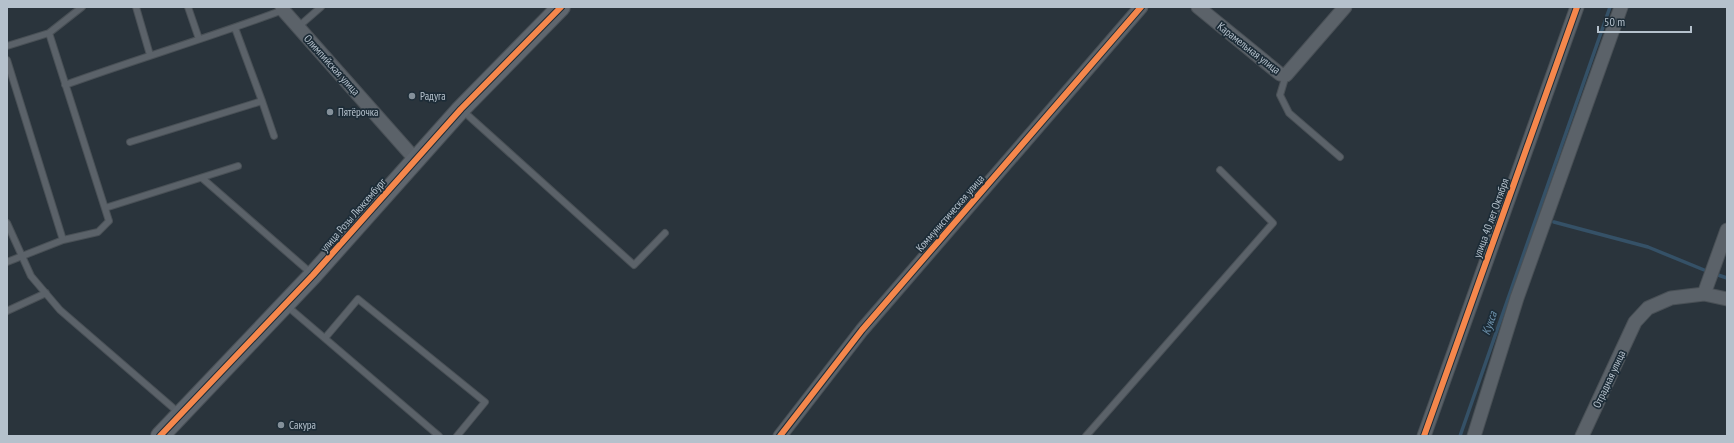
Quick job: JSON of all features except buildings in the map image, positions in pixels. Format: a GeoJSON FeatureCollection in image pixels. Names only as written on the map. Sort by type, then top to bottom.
{"type":"FeatureCollection","features":[{"type":"Feature","properties":{"kind":"street","name":"улица Розы Люксембург"},"geometry":{"type":"LineString","coordinates":[[160,436],[313,275],[461,109],[560,7]]}},
{"type":"Feature","properties":{"kind":"street","name":"Коммунистическая улица"},"geometry":{"type":"LineString","coordinates":[[780,436],[862,330],[1141,7]]}},
{"type":"Feature","properties":{"kind":"street","name":"Карамельная улица"},"geometry":{"type":"LineString","coordinates":[[1198,7],[1280,74],[1286,75],[1345,7]]}},
{"type":"Feature","properties":{"kind":"street","name":"улица 40 лет Октября"},"geometry":{"type":"LineString","coordinates":[[1424,436],[1577,7]]}},
{"type":"Feature","properties":{"kind":"street"},"geometry":{"type":"LineString","coordinates":[[1474,436],[1517,298],[1621,7]]}},
{"type":"Feature","properties":{"kind":"street","name":"Олимпийская улица"},"geometry":{"type":"LineString","coordinates":[[282,9],[415,159]]}},
{"type":"Feature","properties":{"kind":"street"},"geometry":{"type":"LineString","coordinates":[[1704,294],[1727,230]]}},
{"type":"Feature","properties":{"kind":"street","name":"Отрадная улица"},"geometry":{"type":"LineString","coordinates":[[1582,436],[1635,322],[1648,308],[1671,298],[1704,294],[1727,299]]}},
{"type":"Feature","properties":{"kind":"lane"},"geometry":{"type":"LineString","coordinates":[[7,46],[49,33],[82,7]]}},
{"type":"Feature","properties":{"kind":"lane"},"geometry":{"type":"LineString","coordinates":[[136,7],[150,55]]}},
{"type":"Feature","properties":{"kind":"lane"},"geometry":{"type":"LineString","coordinates":[[188,7],[199,39]]}},
{"type":"Feature","properties":{"kind":"lane"},"geometry":{"type":"LineString","coordinates":[[298,27],[321,7]]}},
{"type":"Feature","properties":{"kind":"lane"},"geometry":{"type":"LineString","coordinates":[[65,85],[150,55],[234,28],[282,9]]}},
{"type":"Feature","properties":{"kind":"lane"},"geometry":{"type":"LineString","coordinates":[[234,28],[262,100],[274,136]]}},
{"type":"Feature","properties":{"kind":"lane"},"geometry":{"type":"LineString","coordinates":[[7,262],[63,240],[98,232],[109,221],[49,33]]}},
{"type":"Feature","properties":{"kind":"lane"},"geometry":{"type":"LineString","coordinates":[[7,60],[63,240]]}},
{"type":"Feature","properties":{"kind":"lane"},"geometry":{"type":"LineString","coordinates":[[1286,75],[1280,95],[1289,113],[1340,157]]}},
{"type":"Feature","properties":{"kind":"lane"},"geometry":{"type":"LineString","coordinates":[[130,142],[262,100]]}},
{"type":"Feature","properties":{"kind":"lane"},"geometry":{"type":"LineString","coordinates":[[461,109],[634,265],[666,233]]}},
{"type":"Feature","properties":{"kind":"lane"},"geometry":{"type":"LineString","coordinates":[[105,208],[238,166]]}},
{"type":"Feature","properties":{"kind":"lane"},"geometry":{"type":"LineString","coordinates":[[1086,436],[1273,223],[1220,170]]}},
{"type":"Feature","properties":{"kind":"lane"},"geometry":{"type":"LineString","coordinates":[[202,178],[313,275]]}},
{"type":"Feature","properties":{"kind":"lane"},"geometry":{"type":"LineString","coordinates":[[7,223],[31,276],[60,310],[180,414]]}},
{"type":"Feature","properties":{"kind":"lane"},"geometry":{"type":"LineString","coordinates":[[7,311],[46,293]]}},
{"type":"Feature","properties":{"kind":"lane"},"geometry":{"type":"LineString","coordinates":[[325,338],[358,299],[486,402],[457,436]]}},
{"type":"Feature","properties":{"kind":"lane"},"geometry":{"type":"LineString","coordinates":[[285,304],[439,436]]}},
{"type":"Feature","properties":{"kind":"waterway","name":"Кукса"},"geometry":{"type":"LineString","coordinates":[[1460,436],[1610,7]]}},
{"type":"Feature","properties":{"kind":"waterway","name":"Кукса"},"geometry":{"type":"LineString","coordinates":[[1554,222],[1648,247],[1709,272]]}},
{"type":"Feature","properties":{"kind":"waterway","name":"Кукса"},"geometry":{"type":"LineString","coordinates":[[1715,274],[1727,278]]}},
{"type":"Feature","properties":{"kind":"cycle path"},"geometry":{"type":"LineString","coordinates":[[160,436],[313,275],[461,109],[561,7]]}},
{"type":"Feature","properties":{"kind":"cycle path"},"geometry":{"type":"LineString","coordinates":[[780,436],[862,330],[1141,7]]}},
{"type":"Feature","properties":{"kind":"cycle path"},"geometry":{"type":"LineString","coordinates":[[1424,436],[1577,7]]}},
{"type":"Feature","properties":{"kind":"place","name":"Радуга"},"geometry":{"type":"Point","coordinates":[412,96]}},
{"type":"Feature","properties":{"kind":"place","name":"Пятёрочка"},"geometry":{"type":"Point","coordinates":[330,112]}},
{"type":"Feature","properties":{"kind":"place","name":"Сакура"},"geometry":{"type":"Point","coordinates":[281,425]}}]}
